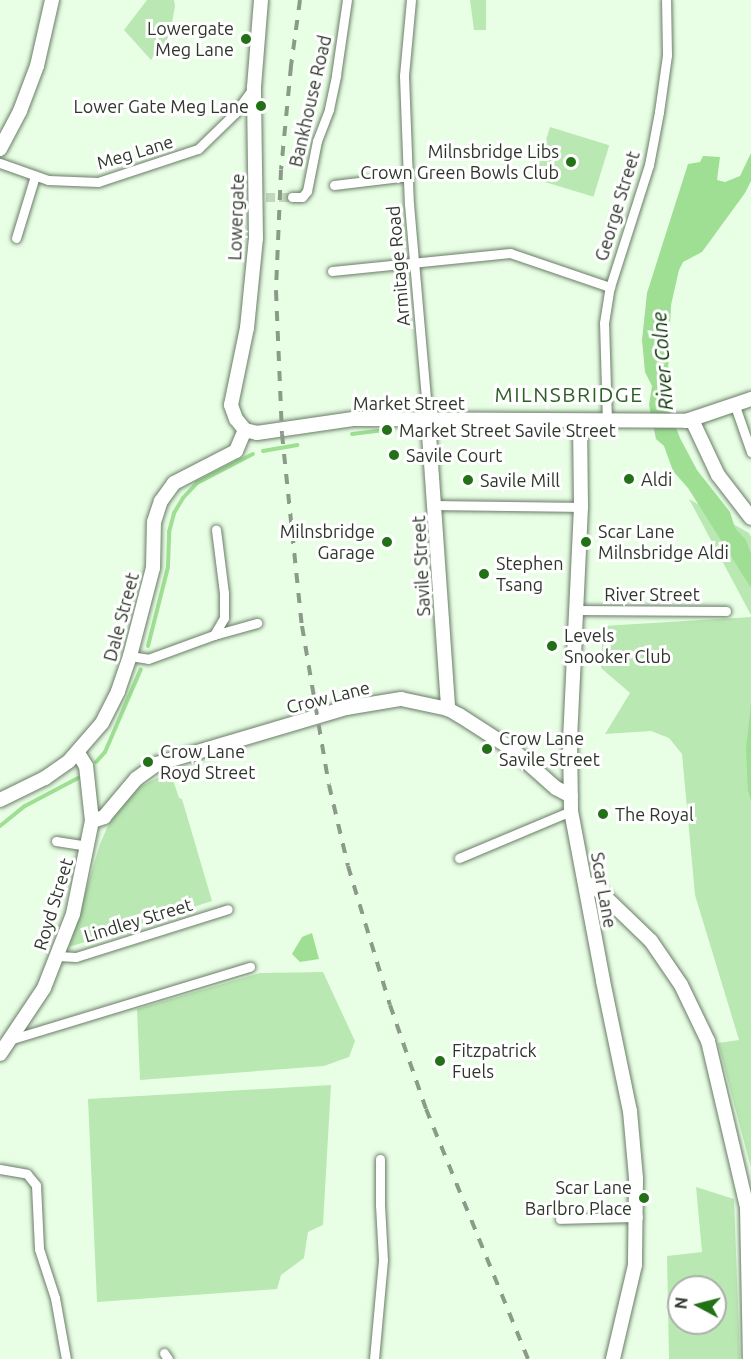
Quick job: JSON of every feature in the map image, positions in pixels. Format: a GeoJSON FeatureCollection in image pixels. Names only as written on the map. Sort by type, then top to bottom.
{"type":"FeatureCollection","features":[{"type":"Feature","properties":{"kind":"street"},"geometry":{"type":"LineString","coordinates":[[0,149],[20,111],[37,66],[52,0]]}},
{"type":"Feature","properties":{"kind":"street","name":"Lowergate"},"geometry":{"type":"LineString","coordinates":[[245,430],[236,418],[231,405],[247,327],[261,197],[254,87],[261,0]]}},
{"type":"Feature","properties":{"kind":"street","name":"Bankhouse Road"},"geometry":{"type":"LineString","coordinates":[[292,197],[302,197],[307,191],[317,141],[329,109],[347,0]]}},
{"type":"Feature","properties":{"kind":"street","name":"Armitage Road"},"geometry":{"type":"LineString","coordinates":[[411,0],[404,76],[408,176],[428,420]]}},
{"type":"Feature","properties":{"kind":"street","name":"George Street"},"geometry":{"type":"LineString","coordinates":[[606,422],[604,323],[610,287],[649,165],[667,55],[666,0]]}},
{"type":"Feature","properties":{"kind":"street","name":"Meg Lane"},"geometry":{"type":"LineString","coordinates":[[0,163],[35,176],[79,183],[98,182],[198,149],[235,113],[254,87]]}},
{"type":"Feature","properties":{"kind":"street"},"geometry":{"type":"LineString","coordinates":[[15,238],[35,176]]}},
{"type":"Feature","properties":{"kind":"street"},"geometry":{"type":"LineString","coordinates":[[334,185],[408,176]]}},
{"type":"Feature","properties":{"kind":"street"},"geometry":{"type":"LineString","coordinates":[[332,271],[510,253],[610,287]]}},
{"type":"Feature","properties":{"kind":"street","name":"Market Street"},"geometry":{"type":"LineString","coordinates":[[245,430],[257,433],[353,419],[580,423],[689,421],[751,399]]}},
{"type":"Feature","properties":{"kind":"street"},"geometry":{"type":"LineString","coordinates":[[735,406],[751,452]]}},
{"type":"Feature","properties":{"kind":"street","name":"Savile Street"},"geometry":{"type":"LineString","coordinates":[[428,420],[436,506],[448,709]]}},
{"type":"Feature","properties":{"kind":"street"},"geometry":{"type":"LineString","coordinates":[[689,421],[718,475],[751,518]]}},
{"type":"Feature","properties":{"kind":"street","name":"Scar Lane"},"geometry":{"type":"LineString","coordinates":[[580,423],[581,507],[570,737],[571,811],[630,1111],[638,1217],[635,1265],[613,1359]]}},
{"type":"Feature","properties":{"kind":"street","name":"Dale Street"},"geometry":{"type":"LineString","coordinates":[[0,800],[45,778],[78,753],[102,723],[118,691],[130,656],[153,568],[154,522],[161,501],[174,483],[236,451],[245,430]]}},
{"type":"Feature","properties":{"kind":"street"},"geometry":{"type":"LineString","coordinates":[[436,506],[581,507]]}},
{"type":"Feature","properties":{"kind":"street"},"geometry":{"type":"LineString","coordinates":[[214,635],[224,618],[224,593],[216,530]]}},
{"type":"Feature","properties":{"kind":"street","name":"River Street"},"geometry":{"type":"LineString","coordinates":[[577,610],[726,612]]}},
{"type":"Feature","properties":{"kind":"street"},"geometry":{"type":"LineString","coordinates":[[130,656],[148,659],[214,635],[257,623]]}},
{"type":"Feature","properties":{"kind":"street","name":"Crow Lane"},"geometry":{"type":"LineString","coordinates":[[92,821],[104,817],[136,779],[157,764],[368,705],[401,699],[448,709],[512,750],[556,788],[571,796]]}},
{"type":"Feature","properties":{"kind":"street","name":"Royd Street"},"geometry":{"type":"LineString","coordinates":[[4,1046],[44,988],[73,914],[92,821],[86,766],[78,753]]}},
{"type":"Feature","properties":{"kind":"street"},"geometry":{"type":"LineString","coordinates":[[459,858],[571,811]]}},
{"type":"Feature","properties":{"kind":"street"},"geometry":{"type":"LineString","coordinates":[[56,842],[88,846]]}},
{"type":"Feature","properties":{"kind":"street"},"geometry":{"type":"LineString","coordinates":[[585,884],[594,886],[651,941],[681,985],[708,1041],[747,1207],[750,1359]]}},
{"type":"Feature","properties":{"kind":"street","name":"Lindley Street"},"geometry":{"type":"LineString","coordinates":[[57,956],[76,957],[228,909]]}},
{"type":"Feature","properties":{"kind":"street"},"geometry":{"type":"LineString","coordinates":[[4,1046],[250,967]]}},
{"type":"Feature","properties":{"kind":"street"},"geometry":{"type":"LineString","coordinates":[[374,1359],[383,1260],[380,1158]]}},
{"type":"Feature","properties":{"kind":"street"},"geometry":{"type":"LineString","coordinates":[[0,1169],[27,1174],[36,1185],[39,1249],[55,1298],[66,1359]]}},
{"type":"Feature","properties":{"kind":"street"},"geometry":{"type":"LineString","coordinates":[[560,1219],[638,1217]]}},
{"type":"Feature","properties":{"kind":"shaded area"},"geometry":{"type":"Polygon","coordinates":[[[147,0],[174,0],[175,6],[170,34],[163,49],[155,53],[151,60],[124,30],[147,0]]]}},
{"type":"Feature","properties":{"kind":"shaded area"},"geometry":{"type":"Polygon","coordinates":[[[470,0],[486,0],[486,30],[474,30],[470,0]]]}},
{"type":"Feature","properties":{"kind":"shaded area","name":"Milnsbridge Libs Crown Green Bowls Club"},"geometry":{"type":"Polygon","coordinates":[[[550,127],[609,145],[594,197],[534,179],[550,127]]]}},
{"type":"Feature","properties":{"kind":"shaded area"},"geometry":{"type":"Polygon","coordinates":[[[689,499],[749,533],[751,537],[751,615],[689,499]]]}},
{"type":"Feature","properties":{"kind":"shaded area"},"geometry":{"type":"Polygon","coordinates":[[[751,617],[751,786],[748,792],[751,802],[751,1168],[718,1043],[739,1040],[695,895],[682,754],[669,738],[651,731],[605,734],[630,693],[601,668],[603,626],[751,617]]]}},
{"type":"Feature","properties":{"kind":"shaded area"},"geometry":{"type":"Polygon","coordinates":[[[170,771],[179,798],[182,799],[212,901],[69,947],[100,844],[110,821],[123,803],[140,787],[170,771]]]}},
{"type":"Feature","properties":{"kind":"shaded area"},"geometry":{"type":"Polygon","coordinates":[[[323,972],[355,1041],[349,1057],[324,1066],[140,1080],[137,1009],[260,973],[323,972]]]}},
{"type":"Feature","properties":{"kind":"shaded area"},"geometry":{"type":"Polygon","coordinates":[[[331,1085],[323,1225],[308,1232],[304,1258],[281,1275],[277,1289],[97,1302],[88,1099],[331,1085]]]}},
{"type":"Feature","properties":{"kind":"shaded area"},"geometry":{"type":"Polygon","coordinates":[[[696,1187],[734,1199],[740,1359],[669,1359],[669,1335],[727,1335],[727,1275],[667,1275],[667,1256],[702,1252],[696,1187]]]}},
{"type":"Feature","properties":{"kind":"water","name":"River Colne"},"geometry":{"type":"Polygon","coordinates":[[[751,153],[751,181],[745,193],[702,252],[683,262],[679,270],[671,305],[667,394],[668,407],[680,438],[697,470],[730,512],[735,528],[746,540],[751,554],[751,588],[688,488],[673,471],[664,446],[656,439],[649,405],[652,386],[645,372],[642,340],[647,293],[688,164],[700,162],[703,156],[720,157],[717,180],[725,182],[740,176],[751,153]]]}},
{"type":"Feature","properties":{"kind":"water"},"geometry":{"type":"Polygon","coordinates":[[[751,703],[751,802],[748,792],[746,749],[751,703]]]}},
{"type":"Feature","properties":{"kind":"water"},"geometry":{"type":"Polygon","coordinates":[[[312,933],[319,959],[300,962],[292,954],[302,937],[312,933]]]}},
{"type":"Feature","properties":{"kind":"waterway"},"geometry":{"type":"LineString","coordinates":[[352,434],[390,429],[394,426]]}},
{"type":"Feature","properties":{"kind":"waterway"},"geometry":{"type":"LineString","coordinates":[[263,451],[297,445]]}},
{"type":"Feature","properties":{"kind":"waterway"},"geometry":{"type":"LineString","coordinates":[[148,646],[168,567],[169,532],[174,513],[183,498],[197,483],[253,454]]}},
{"type":"Feature","properties":{"kind":"waterway"},"geometry":{"type":"LineString","coordinates":[[96,762],[105,752],[141,669]]}},
{"type":"Feature","properties":{"kind":"waterway"},"geometry":{"type":"LineString","coordinates":[[0,826],[25,806],[78,778]]}},
{"type":"Feature","properties":{"kind":"tunnel"},"geometry":{"type":"LineString","coordinates":[[266,197],[292,197]]}},
{"type":"Feature","properties":{"kind":"railway"},"geometry":{"type":"LineString","coordinates":[[300,0],[281,170],[276,291],[282,434],[302,626],[329,785],[348,866],[390,1005],[426,1109],[528,1359]]}},
{"type":"Feature","properties":{"kind":"place","name":"Lowergate Meg Lane"},"geometry":{"type":"Point","coordinates":[246,39]}},
{"type":"Feature","properties":{"kind":"place","name":"Lower Gate Meg Lane"},"geometry":{"type":"Point","coordinates":[261,106]}},
{"type":"Feature","properties":{"kind":"place","name":"Milnsbridge Libs Crown Green Bowls Club"},"geometry":{"type":"Point","coordinates":[571,162]}},
{"type":"Feature","properties":{"kind":"place","name":"Market Street Savile Street"},"geometry":{"type":"Point","coordinates":[387,430]}},
{"type":"Feature","properties":{"kind":"place","name":"Savile Court"},"geometry":{"type":"Point","coordinates":[394,455]}},
{"type":"Feature","properties":{"kind":"place","name":"Aldi"},"geometry":{"type":"Point","coordinates":[629,479]}},
{"type":"Feature","properties":{"kind":"place","name":"Savile Mill"},"geometry":{"type":"Point","coordinates":[468,480]}},
{"type":"Feature","properties":{"kind":"place","name":"Milnsbridge Garage"},"geometry":{"type":"Point","coordinates":[387,542]}},
{"type":"Feature","properties":{"kind":"place","name":"Scar Lane Milnsbridge Aldi"},"geometry":{"type":"Point","coordinates":[586,542]}},
{"type":"Feature","properties":{"kind":"place","name":"Stephen Tsang"},"geometry":{"type":"Point","coordinates":[484,574]}},
{"type":"Feature","properties":{"kind":"place","name":"Levels Snooker Club"},"geometry":{"type":"Point","coordinates":[552,646]}},
{"type":"Feature","properties":{"kind":"place","name":"Crow Lane Savile Street"},"geometry":{"type":"Point","coordinates":[487,749]}},
{"type":"Feature","properties":{"kind":"place","name":"Crow Lane Royd Street"},"geometry":{"type":"Point","coordinates":[148,762]}},
{"type":"Feature","properties":{"kind":"place","name":"The Royal"},"geometry":{"type":"Point","coordinates":[603,814]}},
{"type":"Feature","properties":{"kind":"place","name":"Fitzpatrick Fuels"},"geometry":{"type":"Point","coordinates":[440,1061]}},
{"type":"Feature","properties":{"kind":"place","name":"Scar Lane Barlbro Place"},"geometry":{"type":"Point","coordinates":[644,1198]}},
{"type":"Feature","properties":{"kind":"district","name":"MILNSBRIDGE"},"geometry":{"type":"Point","coordinates":[569,394]}}]}
